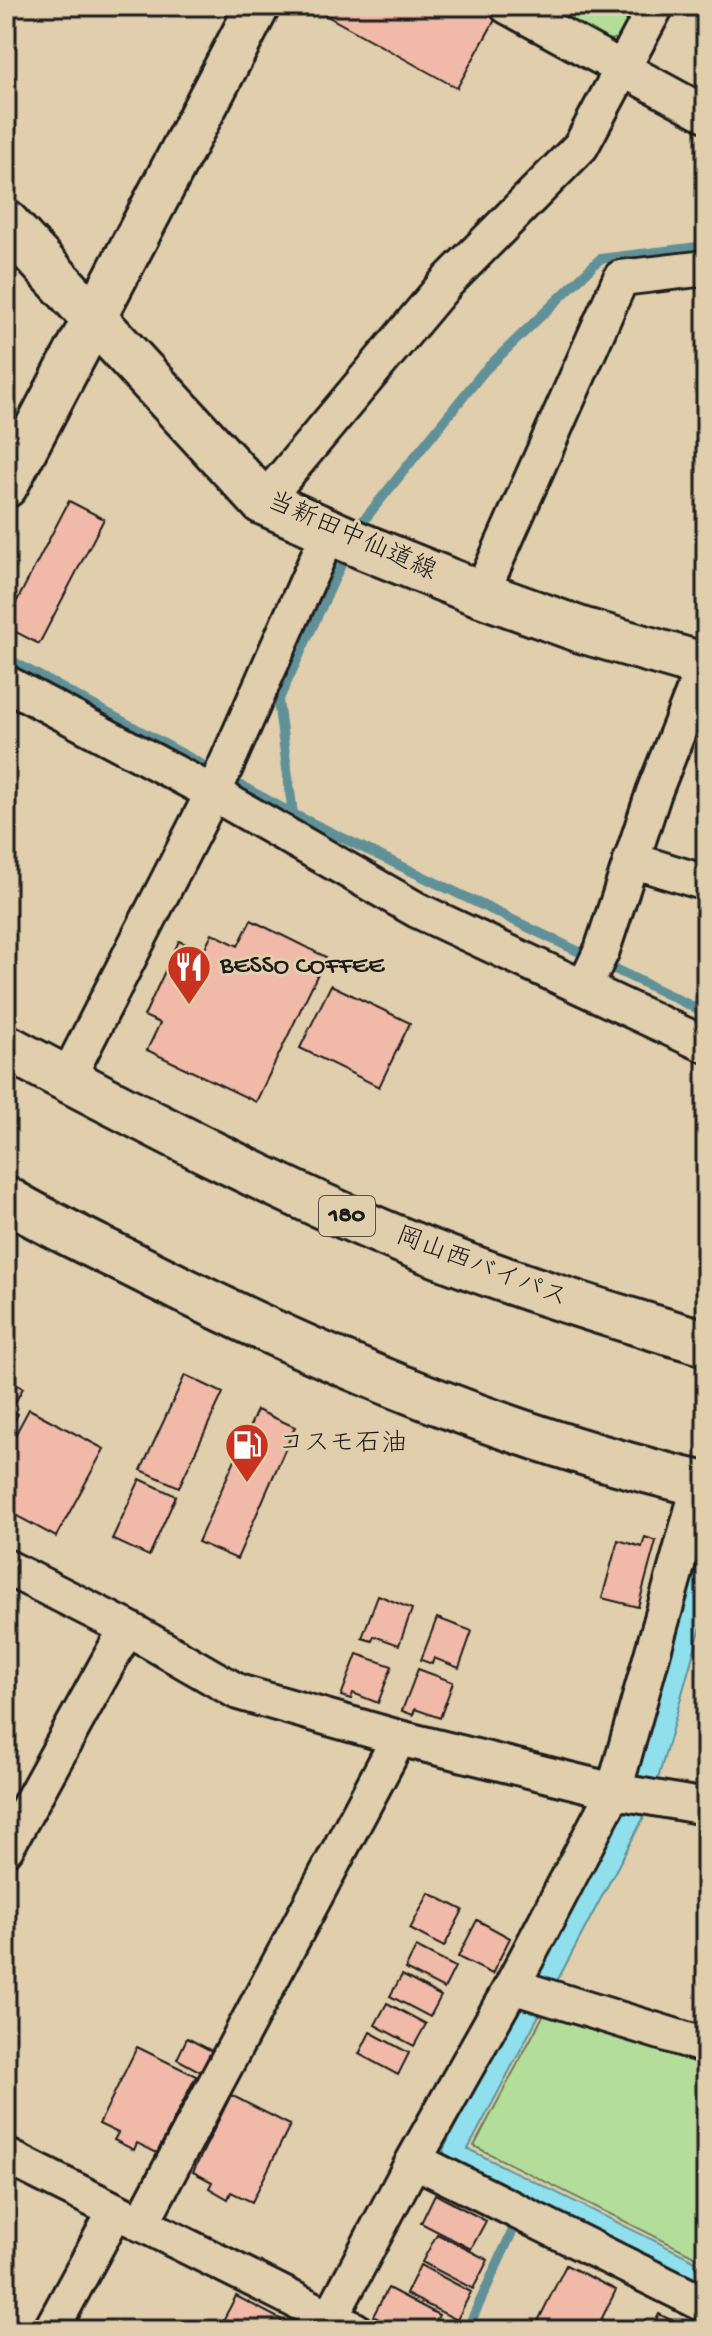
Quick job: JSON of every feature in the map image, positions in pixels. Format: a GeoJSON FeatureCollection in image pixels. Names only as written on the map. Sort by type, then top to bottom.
{"type":"FeatureCollection","features":[{"type":"Feature","properties":{"kind":"main road","name":"当新田中仙道線"},"geometry":{"type":"LineString","coordinates":[[6,223],[263,502],[343,538],[487,582],[581,630],[705,666]]}},
{"type":"Feature","properties":{"kind":"main road","name":"岡山西バイパス"},"geometry":{"type":"LineString","coordinates":[[6,1047],[307,1198],[428,1251],[589,1309],[706,1343]]}},
{"type":"Feature","properties":{"kind":"main road"},"geometry":{"type":"LineString","coordinates":[[6,1199],[245,1321],[374,1377],[542,1439],[703,1484]]}},
{"type":"Feature","properties":{"kind":"street"},"geometry":{"type":"LineString","coordinates":[[6,486],[258,6]]}},
{"type":"Feature","properties":{"kind":"street"},"geometry":{"type":"LineString","coordinates":[[507,6],[706,114]]}},
{"type":"Feature","properties":{"kind":"street"},"geometry":{"type":"LineString","coordinates":[[263,502],[447,282],[581,146],[656,6]]}},
{"type":"Feature","properties":{"kind":"street"},"geometry":{"type":"LineString","coordinates":[[487,582],[621,278],[706,268]]}},
{"type":"Feature","properties":{"kind":"street"},"geometry":{"type":"LineString","coordinates":[[67,1079],[343,538]]}},
{"type":"Feature","properties":{"kind":"street"},"geometry":{"type":"LineString","coordinates":[[593,970],[654,792],[705,666]]}},
{"type":"Feature","properties":{"kind":"street"},"geometry":{"type":"LineString","coordinates":[[6,683],[219,780],[417,910],[593,970],[706,1045]]}},
{"type":"Feature","properties":{"kind":"street"},"geometry":{"type":"LineString","coordinates":[[631,860],[706,883]]}},
{"type":"Feature","properties":{"kind":"street"},"geometry":{"type":"LineString","coordinates":[[6,2156],[337,2326],[414,2160],[530,1992],[628,1793],[703,1484]]}},
{"type":"Feature","properties":{"kind":"street"},"geometry":{"type":"LineString","coordinates":[[6,1567],[127,1628],[238,1692],[399,1738],[628,1793],[706,1807]]}},
{"type":"Feature","properties":{"kind":"street"},"geometry":{"type":"LineString","coordinates":[[6,1848],[127,1628]]}},
{"type":"Feature","properties":{"kind":"street"},"geometry":{"type":"LineString","coordinates":[[51,2330],[128,2218],[399,1738]]}},
{"type":"Feature","properties":{"kind":"street"},"geometry":{"type":"LineString","coordinates":[[530,1992],[706,2046]]}},
{"type":"Feature","properties":{"kind":"street"},"geometry":{"type":"LineString","coordinates":[[414,2160],[706,2305]]}},
{"type":"Feature","properties":{"kind":"green space"},"geometry":{"type":"Polygon","coordinates":[[[542,6],[639,6],[622,37],[605,41],[542,6]]]}},
{"type":"Feature","properties":{"kind":"green space"},"geometry":{"type":"Polygon","coordinates":[[[544,2014],[706,2064],[706,2262],[474,2146],[544,2014]]]}},
{"type":"Feature","properties":{"kind":"water"},"geometry":{"type":"Polygon","coordinates":[[[700,1546],[706,1548],[706,1609],[658,1779],[643,1819],[468,2149],[706,2266],[706,2290],[453,2169],[443,2150],[510,2018],[620,1818],[640,1761],[700,1546]]]}},
{"type":"Feature","properties":{"kind":"building"},"geometry":{"type":"Polygon","coordinates":[[[309,6],[476,6],[496,18],[457,88],[309,6]]]}},
{"type":"Feature","properties":{"kind":"building"},"geometry":{"type":"Polygon","coordinates":[[[69,501],[104,519],[39,644],[6,627],[6,622],[69,501]]]}},
{"type":"Feature","properties":{"kind":"building"},"geometry":{"type":"Polygon","coordinates":[[[251,920],[326,957],[256,1102],[147,1050],[160,1023],[144,1016],[179,941],[203,952],[212,933],[238,946],[251,920]]]}},
{"type":"Feature","properties":{"kind":"building"},"geometry":{"type":"Polygon","coordinates":[[[331,985],[410,1023],[379,1087],[300,1048],[331,985]]]}},
{"type":"Feature","properties":{"kind":"building"},"geometry":{"type":"Polygon","coordinates":[[[185,1375],[223,1393],[179,1487],[141,1470],[185,1375]]]}},
{"type":"Feature","properties":{"kind":"building"},"geometry":{"type":"Polygon","coordinates":[[[6,1379],[23,1388],[11,1410],[18,1414],[6,1437],[6,1404],[12,1391],[6,1388],[6,1379]]]}},
{"type":"Feature","properties":{"kind":"building"},"geometry":{"type":"Polygon","coordinates":[[[29,1409],[104,1449],[56,1537],[6,1510],[6,1452],[29,1409]]]}},
{"type":"Feature","properties":{"kind":"building"},"geometry":{"type":"Polygon","coordinates":[[[257,1410],[295,1427],[237,1559],[198,1542],[257,1410]]]}},
{"type":"Feature","properties":{"kind":"building"},"geometry":{"type":"Polygon","coordinates":[[[140,1479],[176,1496],[149,1556],[112,1539],[140,1479]]]}},
{"type":"Feature","properties":{"kind":"building"},"geometry":{"type":"Polygon","coordinates":[[[645,1537],[656,1541],[638,1607],[602,1598],[618,1540],[642,1547],[645,1537]]]}},
{"type":"Feature","properties":{"kind":"building"},"geometry":{"type":"Polygon","coordinates":[[[378,1595],[412,1609],[399,1645],[374,1636],[372,1641],[362,1638],[378,1595]]]}},
{"type":"Feature","properties":{"kind":"building"},"geometry":{"type":"Polygon","coordinates":[[[437,1618],[472,1631],[459,1668],[434,1658],[432,1664],[421,1660],[437,1618]]]}},
{"type":"Feature","properties":{"kind":"building"},"geometry":{"type":"Polygon","coordinates":[[[357,1654],[392,1666],[378,1703],[353,1693],[351,1699],[341,1696],[357,1654]]]}},
{"type":"Feature","properties":{"kind":"building"},"geometry":{"type":"Polygon","coordinates":[[[418,1669],[453,1682],[440,1718],[415,1709],[413,1715],[402,1711],[418,1669]]]}},
{"type":"Feature","properties":{"kind":"building"},"geometry":{"type":"Polygon","coordinates":[[[429,1893],[463,1910],[444,1947],[410,1929],[429,1893]]]}},
{"type":"Feature","properties":{"kind":"building"},"geometry":{"type":"Polygon","coordinates":[[[477,1920],[510,1938],[492,1974],[458,1957],[477,1920]]]}},
{"type":"Feature","properties":{"kind":"building"},"geometry":{"type":"Polygon","coordinates":[[[416,1947],[455,1967],[444,1989],[405,1969],[416,1947]]]}},
{"type":"Feature","properties":{"kind":"building"},"geometry":{"type":"Polygon","coordinates":[[[402,1975],[441,1996],[430,2017],[390,1996],[402,1975]]]}},
{"type":"Feature","properties":{"kind":"building"},"geometry":{"type":"Polygon","coordinates":[[[387,2003],[426,2024],[414,2046],[375,2025],[387,2003]]]}},
{"type":"Feature","properties":{"kind":"building"},"geometry":{"type":"Polygon","coordinates":[[[370,2032],[409,2053],[398,2075],[359,2054],[370,2032]]]}},
{"type":"Feature","properties":{"kind":"building"},"geometry":{"type":"Polygon","coordinates":[[[187,2038],[212,2051],[201,2072],[177,2059],[187,2038]]]}},
{"type":"Feature","properties":{"kind":"building"},"geometry":{"type":"Polygon","coordinates":[[[137,2047],[196,2076],[157,2153],[137,2143],[134,2150],[114,2140],[118,2133],[99,2124],[137,2047]]]}},
{"type":"Feature","properties":{"kind":"building"},"geometry":{"type":"Polygon","coordinates":[[[231,2095],[290,2125],[252,2202],[231,2192],[228,2199],[209,2188],[212,2182],[193,2172],[231,2095]]]}},
{"type":"Feature","properties":{"kind":"building"},"geometry":{"type":"Polygon","coordinates":[[[435,2194],[486,2221],[471,2249],[421,2223],[435,2194]]]}},
{"type":"Feature","properties":{"kind":"building"},"geometry":{"type":"Polygon","coordinates":[[[437,2234],[488,2260],[473,2289],[422,2262],[437,2234]]]}},
{"type":"Feature","properties":{"kind":"building"},"geometry":{"type":"Polygon","coordinates":[[[420,2265],[471,2292],[457,2320],[406,2294],[420,2265]]]}},
{"type":"Feature","properties":{"kind":"building"},"geometry":{"type":"Polygon","coordinates":[[[566,2265],[616,2290],[596,2330],[556,2330],[538,2321],[566,2265]]]}},
{"type":"Feature","properties":{"kind":"building"},"geometry":{"type":"Polygon","coordinates":[[[388,2288],[439,2315],[431,2330],[399,2330],[373,2316],[388,2288]]]}},
{"type":"Feature","properties":{"kind":"building"},"geometry":{"type":"Polygon","coordinates":[[[236,2296],[282,2320],[277,2330],[218,2330],[236,2296]]]}},
{"type":"Feature","properties":{"kind":"building"},"geometry":{"type":"Polygon","coordinates":[[[659,2314],[690,2330],[651,2330],[659,2314]]]}},
{"type":"Feature","properties":{"kind":"waterway"},"geometry":{"type":"LineString","coordinates":[[356,534],[360,525],[484,371],[600,259],[706,246]]}},
{"type":"Feature","properties":{"kind":"waterway"},"geometry":{"type":"LineString","coordinates":[[293,814],[278,701],[347,552]]}},
{"type":"Feature","properties":{"kind":"waterway"},"geometry":{"type":"LineString","coordinates":[[6,658],[293,814],[706,1013]]}},
{"type":"Feature","properties":{"kind":"waterway"},"geometry":{"type":"LineString","coordinates":[[467,2330],[518,2219]]}},
{"type":"Feature","properties":{"kind":"place","name":"BESSO COFFEE"},"geometry":{"type":"Point","coordinates":[189,1006]}},
{"type":"Feature","properties":{"kind":"place","name":"コスモ石油"},"geometry":{"type":"Point","coordinates":[247,1484]}}]}
